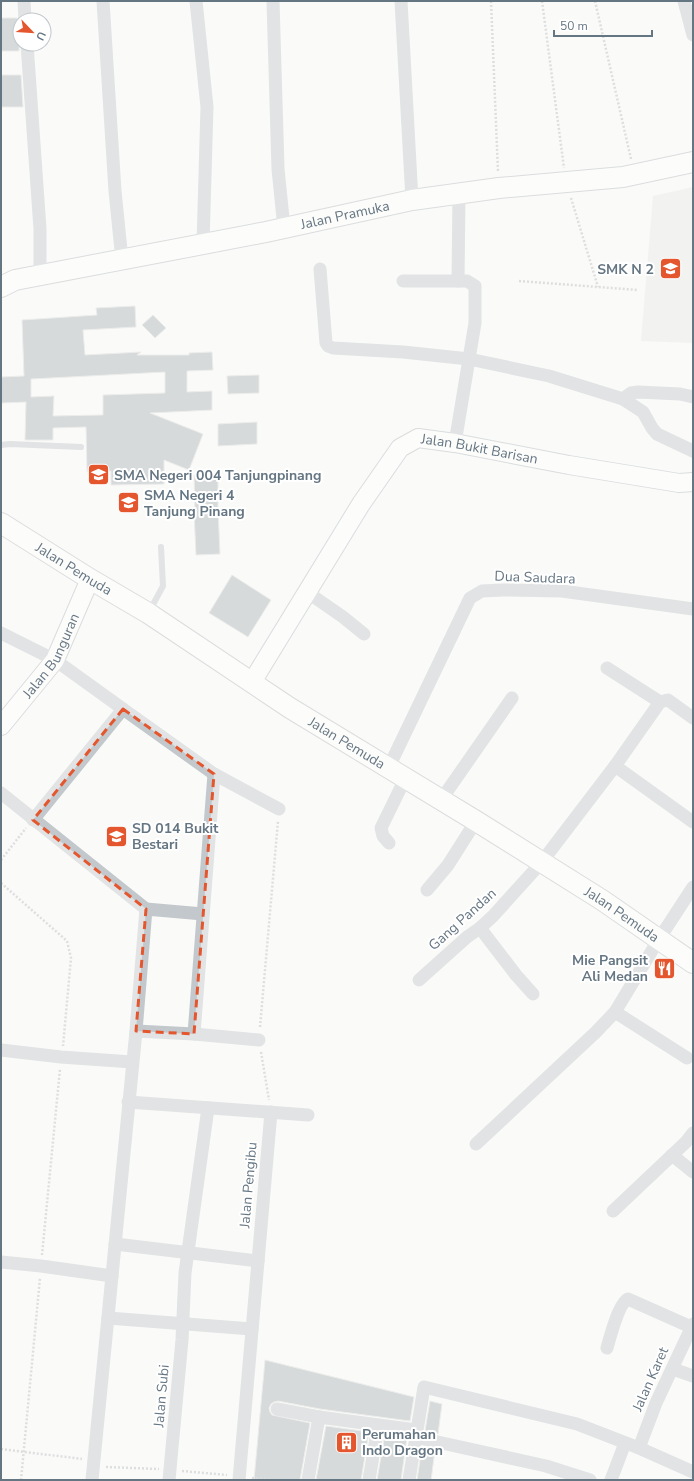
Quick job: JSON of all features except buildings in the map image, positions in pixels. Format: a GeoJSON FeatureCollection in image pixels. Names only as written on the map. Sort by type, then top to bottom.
{"type":"FeatureCollection","features":[{"type":"Feature","properties":{"kind":"main road","name":"Jalan Pramuka"},"geometry":{"type":"LineString","coordinates":[[1,287],[15,280],[284,228],[412,200],[499,188],[634,175],[693,162]]}},
{"type":"Feature","properties":{"kind":"main road","name":"Jalan Pemuda"},"geometry":{"type":"LineString","coordinates":[[1,523],[90,579],[148,613],[290,708],[388,769],[476,821],[602,900],[693,963]]}},
{"type":"Feature","properties":{"kind":"street"},"geometry":{"type":"LineString","coordinates":[[24,1],[25,12]]}},
{"type":"Feature","properties":{"kind":"street"},"geometry":{"type":"LineString","coordinates":[[103,1],[115,191],[122,260]]}},
{"type":"Feature","properties":{"kind":"street"},"geometry":{"type":"LineString","coordinates":[[196,1],[207,107],[203,244]]}},
{"type":"Feature","properties":{"kind":"street"},"geometry":{"type":"LineString","coordinates":[[273,1],[278,169],[284,228]]}},
{"type":"Feature","properties":{"kind":"street"},"geometry":{"type":"LineString","coordinates":[[401,1],[412,200]]}},
{"type":"Feature","properties":{"kind":"street"},"geometry":{"type":"LineString","coordinates":[[684,1],[693,35]]}},
{"type":"Feature","properties":{"kind":"street"},"geometry":{"type":"LineString","coordinates":[[28,52],[40,229],[40,276]]}},
{"type":"Feature","properties":{"kind":"street"},"geometry":{"type":"LineString","coordinates":[[458,281],[459,194]]}},
{"type":"Feature","properties":{"kind":"street"},"geometry":{"type":"LineString","coordinates":[[320,269],[326,343],[328,346],[333,348],[403,352],[469,359],[549,376],[622,399],[643,412],[657,434],[693,451]]}},
{"type":"Feature","properties":{"kind":"street"},"geometry":{"type":"LineString","coordinates":[[403,281],[467,281],[475,286],[475,324],[455,443]]}},
{"type":"Feature","properties":{"kind":"street"},"geometry":{"type":"LineString","coordinates":[[622,399],[632,393],[638,392],[680,394],[693,397]]}},
{"type":"Feature","properties":{"kind":"street","name":"Jalan Bukit Barisan"},"geometry":{"type":"LineString","coordinates":[[252,682],[361,504],[400,448],[418,438],[455,443],[679,483],[693,482]]}},
{"type":"Feature","properties":{"kind":"street","name":"Jalan Bunguran"},"geometry":{"type":"LineString","coordinates":[[1,726],[55,660],[90,579]]}},
{"type":"Feature","properties":{"kind":"street","name":"Dua Saudara"},"geometry":{"type":"LineString","coordinates":[[388,769],[470,598],[482,591],[562,591],[693,609]]}},
{"type":"Feature","properties":{"kind":"street"},"geometry":{"type":"LineString","coordinates":[[306,592],[343,617],[364,634]]}},
{"type":"Feature","properties":{"kind":"street"},"geometry":{"type":"LineString","coordinates":[[1,632],[55,660],[214,774],[279,809]]}},
{"type":"Feature","properties":{"kind":"street"},"geometry":{"type":"LineString","coordinates":[[607,668],[660,702],[668,700],[693,718]]}},
{"type":"Feature","properties":{"kind":"street"},"geometry":{"type":"LineString","coordinates":[[441,800],[512,698]]}},
{"type":"Feature","properties":{"kind":"street","name":"Gang Pandan"},"geometry":{"type":"LineString","coordinates":[[419,980],[493,916],[541,863],[615,766],[660,702]]}},
{"type":"Feature","properties":{"kind":"street"},"geometry":{"type":"LineString","coordinates":[[32,820],[123,709]]}},
{"type":"Feature","properties":{"kind":"street"},"geometry":{"type":"LineString","coordinates":[[615,766],[693,822]]}},
{"type":"Feature","properties":{"kind":"street"},"geometry":{"type":"LineString","coordinates":[[194,1034],[214,774]]}},
{"type":"Feature","properties":{"kind":"street"},"geometry":{"type":"LineString","coordinates":[[389,843],[383,836],[381,828],[405,779]]}},
{"type":"Feature","properties":{"kind":"street"},"geometry":{"type":"LineString","coordinates":[[1,794],[146,909],[203,914]]}},
{"type":"Feature","properties":{"kind":"street"},"geometry":{"type":"LineString","coordinates":[[428,890],[448,865],[476,821]]}},
{"type":"Feature","properties":{"kind":"street"},"geometry":{"type":"LineString","coordinates":[[476,1144],[596,1032],[615,1012],[659,939],[693,887]]}},
{"type":"Feature","properties":{"kind":"street"},"geometry":{"type":"LineString","coordinates":[[92,1480],[136,1031],[146,909]]}},
{"type":"Feature","properties":{"kind":"street"},"geometry":{"type":"LineString","coordinates":[[480,928],[516,975],[533,994]]}},
{"type":"Feature","properties":{"kind":"street"},"geometry":{"type":"LineString","coordinates":[[615,1012],[687,1058]]}},
{"type":"Feature","properties":{"kind":"street"},"geometry":{"type":"LineString","coordinates":[[136,1031],[194,1034],[259,1040]]}},
{"type":"Feature","properties":{"kind":"street"},"geometry":{"type":"LineString","coordinates":[[1,1050],[62,1057],[132,1062]]}},
{"type":"Feature","properties":{"kind":"street"},"geometry":{"type":"LineString","coordinates":[[128,1102],[308,1115]]}},
{"type":"Feature","properties":{"kind":"street","name":"Jalan Subi"},"geometry":{"type":"LineString","coordinates":[[170,1475],[188,1254],[208,1108]]}},
{"type":"Feature","properties":{"kind":"street","name":"Jalan Pengibu"},"geometry":{"type":"LineString","coordinates":[[239,1478],[271,1112]]}},
{"type":"Feature","properties":{"kind":"street"},"geometry":{"type":"LineString","coordinates":[[612,1211],[686,1142],[693,1133]]}},
{"type":"Feature","properties":{"kind":"street"},"geometry":{"type":"LineString","coordinates":[[672,1155],[693,1172]]}},
{"type":"Feature","properties":{"kind":"street"},"geometry":{"type":"LineString","coordinates":[[115,1244],[188,1254],[258,1261]]}},
{"type":"Feature","properties":{"kind":"street"},"geometry":{"type":"LineString","coordinates":[[1,1262],[112,1276]]}},
{"type":"Feature","properties":{"kind":"street"},"geometry":{"type":"LineString","coordinates":[[607,1348],[625,1300],[628,1299],[692,1326]]}},
{"type":"Feature","properties":{"kind":"street"},"geometry":{"type":"LineString","coordinates":[[108,1318],[252,1330]]}},
{"type":"Feature","properties":{"kind":"street","name":"Jalan Karet"},"geometry":{"type":"LineString","coordinates":[[639,1448],[656,1403],[692,1326]]}},
{"type":"Feature","properties":{"kind":"street"},"geometry":{"type":"LineString","coordinates":[[673,1369],[693,1376]]}},
{"type":"Feature","properties":{"kind":"street"},"geometry":{"type":"LineString","coordinates":[[409,1480],[424,1387],[577,1424],[639,1448],[693,1472]]}},
{"type":"Feature","properties":{"kind":"street"},"geometry":{"type":"LineString","coordinates":[[277,1409],[416,1434],[546,1466],[590,1480]]}},
{"type":"Feature","properties":{"kind":"street"},"geometry":{"type":"LineString","coordinates":[[308,1480],[319,1417]]}},
{"type":"Feature","properties":{"kind":"street"},"geometry":{"type":"LineString","coordinates":[[369,1480],[378,1426]]}},
{"type":"Feature","properties":{"kind":"street"},"geometry":{"type":"LineString","coordinates":[[611,1480],[625,1443]]}},
{"type":"Feature","properties":{"kind":"lane"},"geometry":{"type":"LineString","coordinates":[[1,445],[10,444],[81,447]]}},
{"type":"Feature","properties":{"kind":"lane"},"geometry":{"type":"LineString","coordinates":[[148,613],[163,586],[161,547]]}},
{"type":"Feature","properties":{"kind":"path"},"geometry":{"type":"LineString","coordinates":[[491,1],[499,188]]}},
{"type":"Feature","properties":{"kind":"path"},"geometry":{"type":"LineString","coordinates":[[542,1],[566,182],[598,287]]}},
{"type":"Feature","properties":{"kind":"path"},"geometry":{"type":"LineString","coordinates":[[595,1],[634,175]]}},
{"type":"Feature","properties":{"kind":"path"},"geometry":{"type":"LineString","coordinates":[[519,281],[638,290]]}},
{"type":"Feature","properties":{"kind":"path"},"geometry":{"type":"LineString","coordinates":[[271,1112],[259,1040],[279,809]]}},
{"type":"Feature","properties":{"kind":"path"},"geometry":{"type":"LineString","coordinates":[[1,860],[32,820]]}},
{"type":"Feature","properties":{"kind":"path"},"geometry":{"type":"LineString","coordinates":[[1,883],[67,941],[71,958],[21,1480]]}},
{"type":"Feature","properties":{"kind":"path"},"geometry":{"type":"LineString","coordinates":[[1,1449],[94,1460]]}},
{"type":"Feature","properties":{"kind":"path"},"geometry":{"type":"LineString","coordinates":[[239,1478],[275,1480]]}},
{"type":"Feature","properties":{"kind":"highlighted area"},"geometry":{"type":"Polygon","coordinates":[[[123,709],[214,774],[194,1034],[136,1031],[146,909],[33,820],[123,709]]]}},
{"type":"Feature","properties":{"kind":"shaded area","name":"SMK N 2"},"geometry":{"type":"Polygon","coordinates":[[[693,187],[693,343],[641,341],[653,196],[693,187]]]}},
{"type":"Feature","properties":{"kind":"place","name":"SMK N 2"},"geometry":{"type":"Point","coordinates":[670,269]}},
{"type":"Feature","properties":{"kind":"place","name":"SMA Negeri 004 Tanjungpinang"},"geometry":{"type":"Point","coordinates":[99,475]}},
{"type":"Feature","properties":{"kind":"place","name":"SMA Negeri 4 Tanjung Pinang"},"geometry":{"type":"Point","coordinates":[129,503]}},
{"type":"Feature","properties":{"kind":"place","name":"SD 014 Bukit Bestari"},"geometry":{"type":"Point","coordinates":[116,836]}},
{"type":"Feature","properties":{"kind":"place","name":"Mie Pangsit Ali Medan"},"geometry":{"type":"Point","coordinates":[664,968]}},
{"type":"Feature","properties":{"kind":"place","name":"Perumahan Indo Dragon"},"geometry":{"type":"Point","coordinates":[347,1442]}}]}
